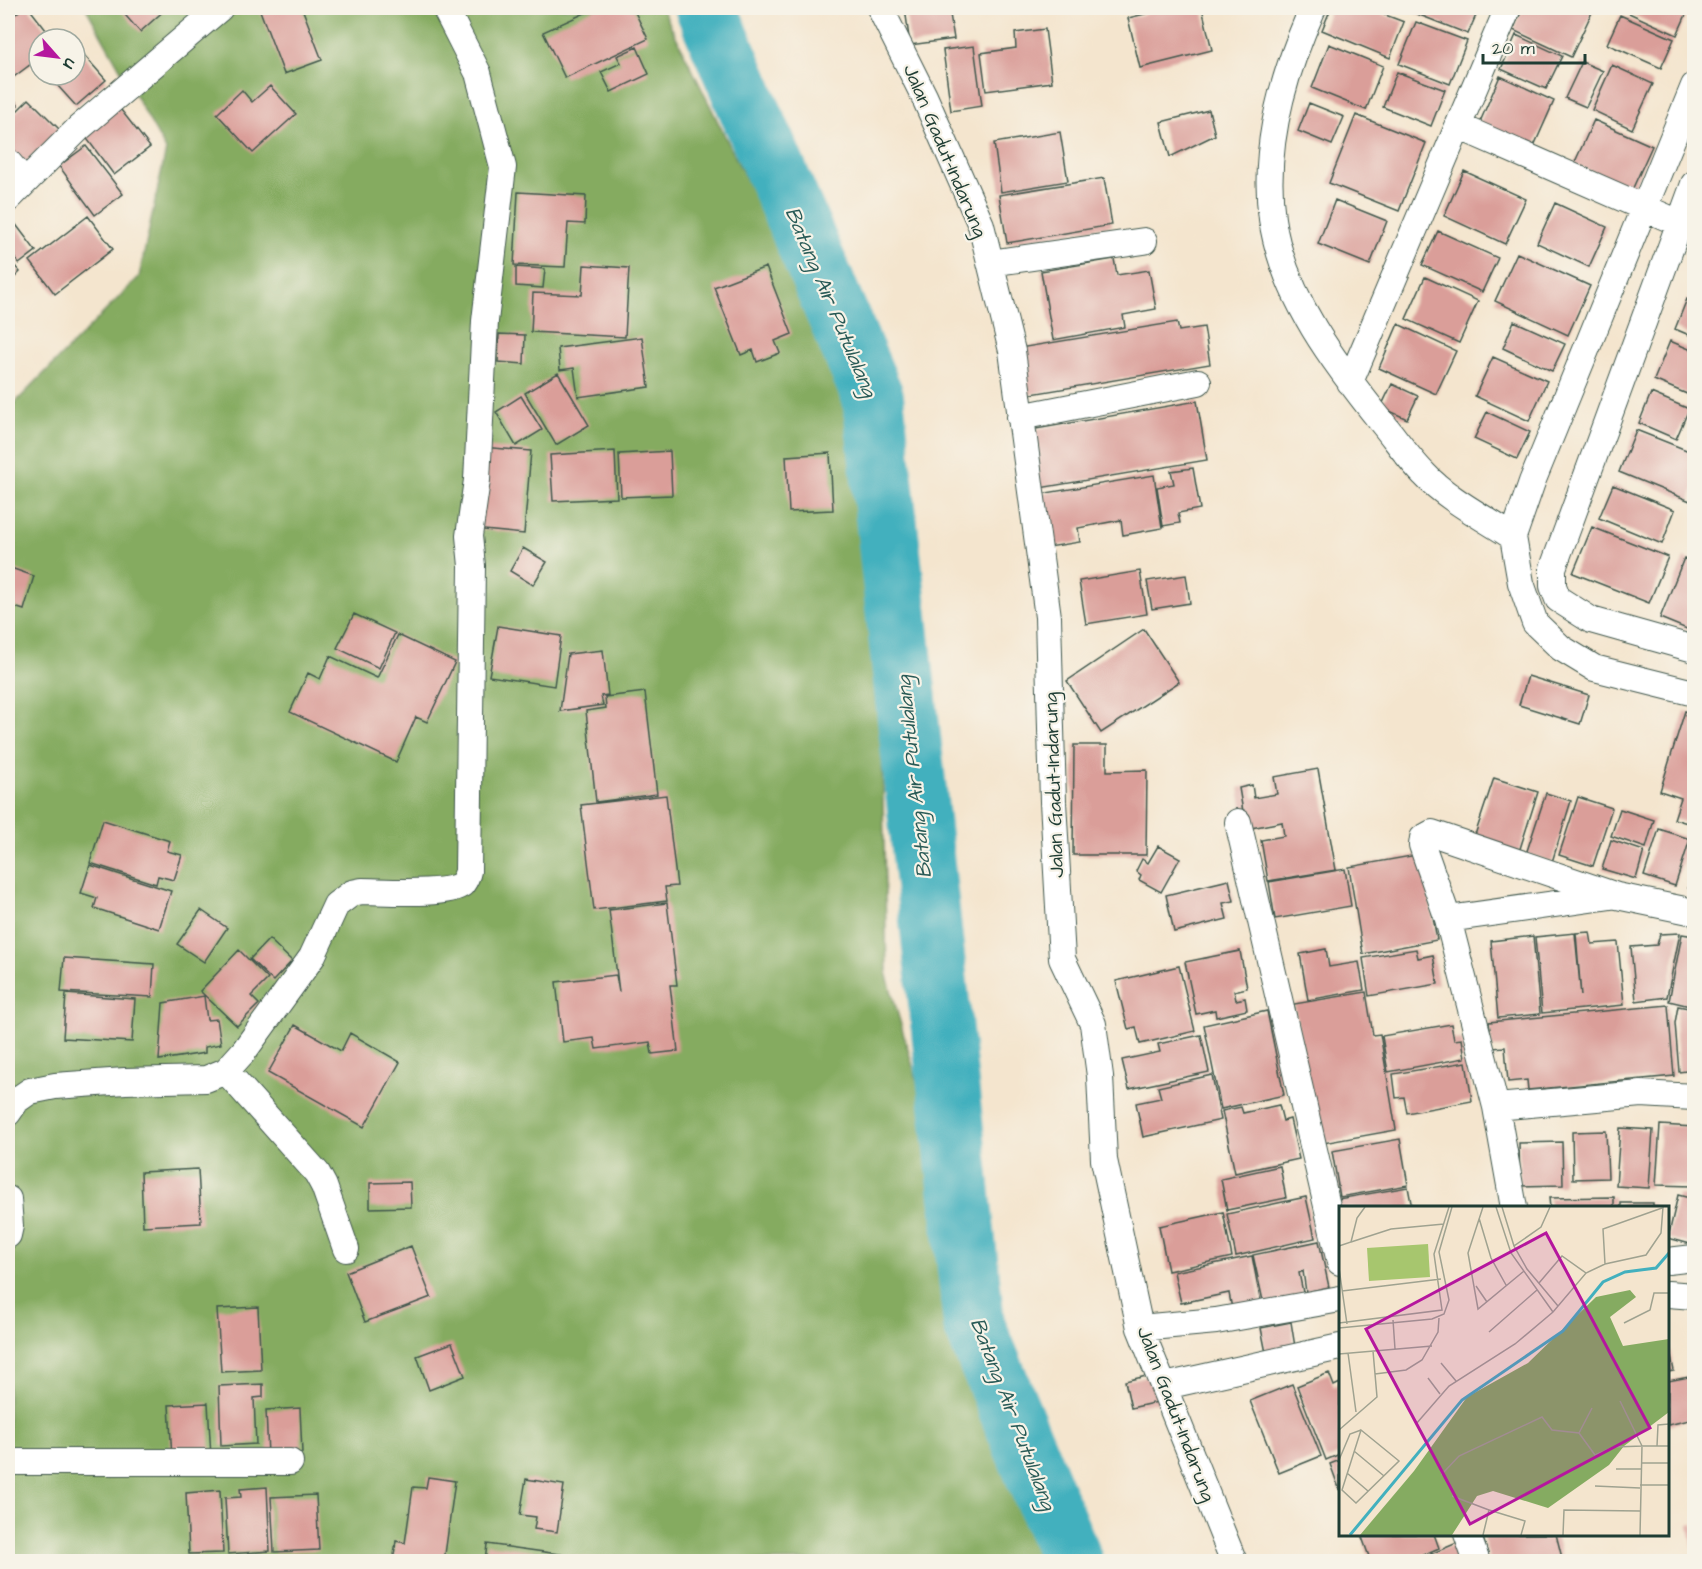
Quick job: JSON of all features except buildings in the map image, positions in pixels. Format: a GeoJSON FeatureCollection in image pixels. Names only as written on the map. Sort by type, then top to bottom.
{"type":"FeatureCollection","features":[{"type":"Feature","properties":{"kind":"street"},"geometry":{"type":"LineString","coordinates":[[8,162],[16,191],[79,128],[220,8]]}},
{"type":"Feature","properties":{"kind":"street"},"geometry":{"type":"LineString","coordinates":[[8,1113],[17,1100],[30,1091],[55,1086],[206,1079],[226,1071],[244,1051],[312,957],[336,904],[343,898],[352,892],[362,891],[441,891],[461,885],[468,871],[472,566],[470,536],[477,480],[485,321],[503,167],[478,73],[445,8]]}},
{"type":"Feature","properties":{"kind":"street","name":"Jalan Gadut-Indarung"},"geometry":{"type":"LineString","coordinates":[[880,8],[924,96],[981,225],[1012,351],[1048,616],[1053,802],[1062,959],[1093,1024],[1100,1076],[1104,1160],[1140,1328],[1234,1562]]}},
{"type":"Feature","properties":{"kind":"street"},"geometry":{"type":"LineString","coordinates":[[1313,8],[1287,79],[1275,124],[1270,172],[1272,219],[1282,267],[1308,319],[1350,382],[1424,475],[1458,501],[1513,537]]}},
{"type":"Feature","properties":{"kind":"street"},"geometry":{"type":"LineString","coordinates":[[1350,382],[1508,8]]}},
{"type":"Feature","properties":{"kind":"street"},"geometry":{"type":"LineString","coordinates":[[1695,86],[1532,482],[1513,537],[1521,583],[1535,623],[1561,648],[1594,668],[1695,693]]}},
{"type":"Feature","properties":{"kind":"street"},"geometry":{"type":"LineString","coordinates":[[1458,126],[1679,223]]}},
{"type":"Feature","properties":{"kind":"street"},"geometry":{"type":"LineString","coordinates":[[1695,184],[1553,568],[1553,586],[1558,599],[1591,620],[1695,650]]}},
{"type":"Feature","properties":{"kind":"street"},"geometry":{"type":"LineString","coordinates":[[990,263],[1144,242]]}},
{"type":"Feature","properties":{"kind":"street"},"geometry":{"type":"LineString","coordinates":[[1020,417],[1198,382]]}},
{"type":"Feature","properties":{"kind":"street"},"geometry":{"type":"LineString","coordinates":[[1238,822],[1339,1253]]}},
{"type":"Feature","properties":{"kind":"street"},"geometry":{"type":"LineString","coordinates":[[1514,1206],[1496,1107],[1448,919],[1422,845],[1423,838],[1432,833],[1617,896],[1695,912]]}},
{"type":"Feature","properties":{"kind":"street"},"geometry":{"type":"LineString","coordinates":[[1448,919],[1617,896]]}},
{"type":"Feature","properties":{"kind":"street"},"geometry":{"type":"LineString","coordinates":[[226,1071],[317,1173],[324,1186],[346,1249]]}},
{"type":"Feature","properties":{"kind":"street"},"geometry":{"type":"LineString","coordinates":[[1496,1107],[1641,1094],[1695,1097]]}},
{"type":"Feature","properties":{"kind":"street"},"geometry":{"type":"LineString","coordinates":[[8,1199],[10,1226],[8,1235]]}},
{"type":"Feature","properties":{"kind":"street"},"geometry":{"type":"LineString","coordinates":[[1669,1261],[1695,1258]]}},
{"type":"Feature","properties":{"kind":"street"},"geometry":{"type":"LineString","coordinates":[[1669,1294],[1695,1296]]}},
{"type":"Feature","properties":{"kind":"street"},"geometry":{"type":"LineString","coordinates":[[1140,1328],[1216,1321],[1339,1299]]}},
{"type":"Feature","properties":{"kind":"street"},"geometry":{"type":"LineString","coordinates":[[1164,1386],[1339,1347]]}},
{"type":"Feature","properties":{"kind":"street"},"geometry":{"type":"LineString","coordinates":[[8,1462],[290,1462]]}},
{"type":"Feature","properties":{"kind":"street"},"geometry":{"type":"LineString","coordinates":[[1468,1536],[1477,1562]]}},
{"type":"Feature","properties":{"kind":"green space"},"geometry":{"type":"Polygon","coordinates":[[[86,8],[662,8],[875,441],[887,976],[1054,1561],[11,1561],[8,1539],[8,410],[139,277],[166,150],[86,8]]]}},
{"type":"Feature","properties":{"kind":"waterway","name":"Batang Air Putulalang"},"geometry":{"type":"LineString","coordinates":[[706,8],[873,397],[974,1324],[1072,1562]]}}]}
